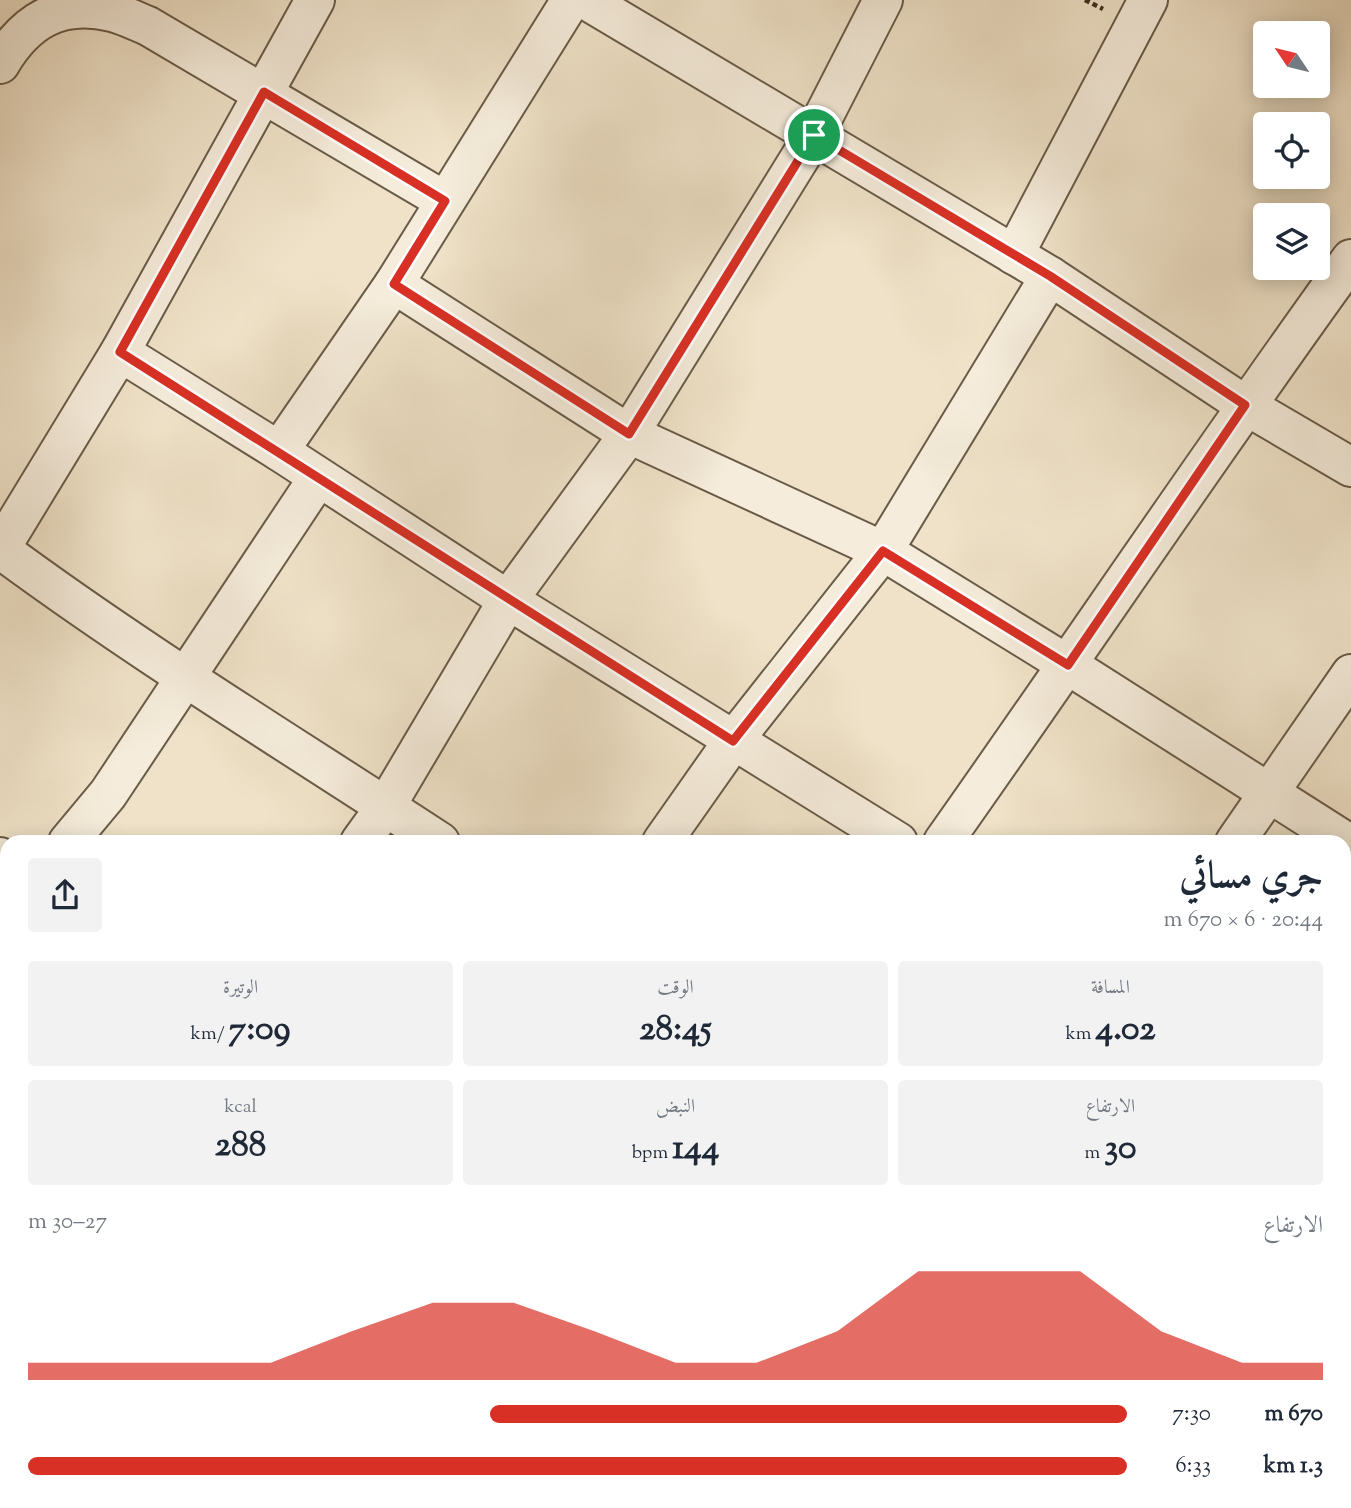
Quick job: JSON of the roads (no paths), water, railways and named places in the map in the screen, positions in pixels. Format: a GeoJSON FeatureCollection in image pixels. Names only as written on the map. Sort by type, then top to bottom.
{"type":"FeatureCollection","features":[{"type":"Feature","properties":{"kind":"street"},"geometry":{"type":"LineString","coordinates":[[315,0],[120,352],[0,549],[84,611],[183,678],[430,835]]}},
{"type":"Feature","properties":{"kind":"street"},"geometry":{"type":"LineString","coordinates":[[279,451],[394,284],[571,0]]}},
{"type":"Feature","properties":{"kind":"street"},"geometry":{"type":"LineString","coordinates":[[586,0],[1050,276],[1245,405],[1351,467]]}},
{"type":"Feature","properties":{"kind":"street"},"geometry":{"type":"LineString","coordinates":[[365,835],[386,806],[508,600],[629,434],[814,135],[883,0]]}},
{"type":"Feature","properties":{"kind":"street"},"geometry":{"type":"LineString","coordinates":[[1014,255],[1148,0]]}},
{"type":"Feature","properties":{"kind":"street"},"geometry":{"type":"LineString","coordinates":[[2,57],[29,26],[60,10],[112,12],[148,26],[445,201]]}},
{"type":"Feature","properties":{"kind":"street"},"geometry":{"type":"LineString","coordinates":[[948,835],[1068,665],[1245,405],[1351,259]]}},
{"type":"Feature","properties":{"kind":"street"},"geometry":{"type":"LineString","coordinates":[[667,835],[733,741],[883,551],[1050,276]]}},
{"type":"Feature","properties":{"kind":"street"},"geometry":{"type":"LineString","coordinates":[[394,284],[629,434],[883,551],[1335,835]]}},
{"type":"Feature","properties":{"kind":"street"},"geometry":{"type":"LineString","coordinates":[[120,352],[279,451],[508,600],[887,835]]}},
{"type":"Feature","properties":{"kind":"street"},"geometry":{"type":"LineString","coordinates":[[74,835],[107,794],[318,478]]}},
{"type":"Feature","properties":{"kind":"street"},"geometry":{"type":"LineString","coordinates":[[1240,835],[1351,674]]}}]}
